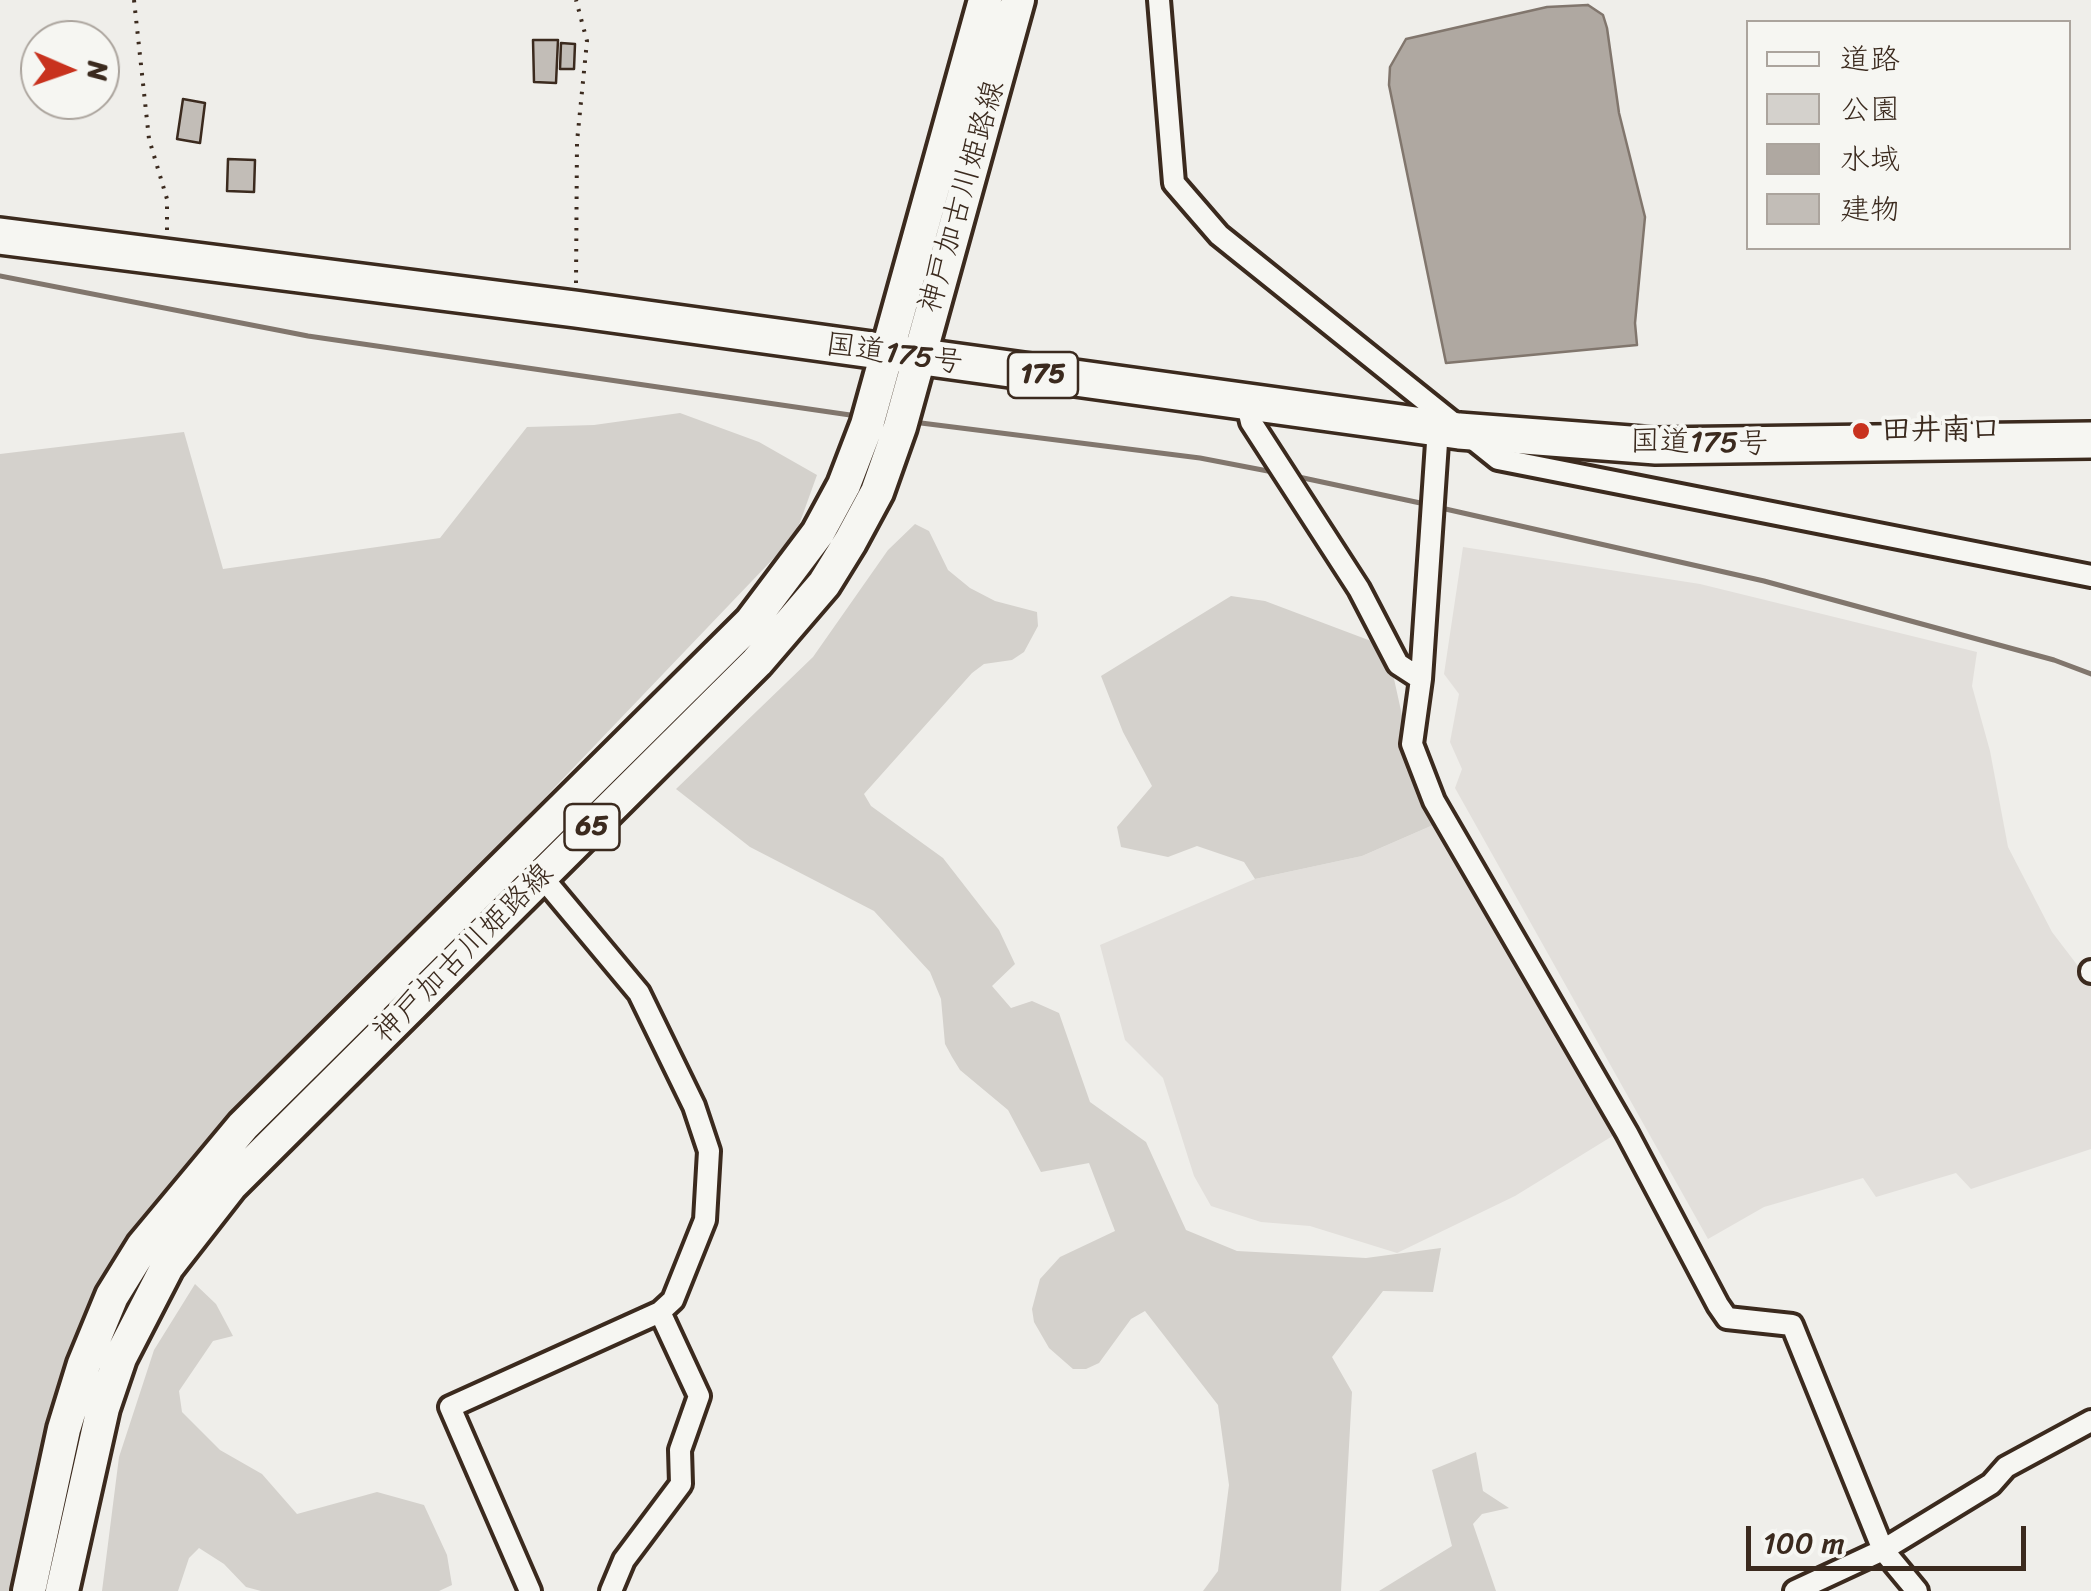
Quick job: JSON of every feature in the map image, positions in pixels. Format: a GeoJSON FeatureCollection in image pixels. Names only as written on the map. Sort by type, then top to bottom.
{"type":"FeatureCollection","features":[{"type":"Feature","properties":{"kind":"highway","name":"国道175号"},"geometry":{"type":"LineString","coordinates":[[0,236],[576,308],[901,357],[1448,429],[1656,446],[2091,440]]}},
{"type":"Feature","properties":{"kind":"main road","name":"神戸加古川姫路線"},"geometry":{"type":"LineString","coordinates":[[62,1591],[103,1408],[120,1358],[167,1266],[231,1186],[757,662],[824,584],[877,492],[901,357],[984,0]]}},
{"type":"Feature","properties":{"kind":"main road","name":"神戸加古川姫路線"},"geometry":{"type":"LineString","coordinates":[[30,1591],[64,1429],[84,1364],[112,1296],[143,1246],[243,1126],[751,622],[818,533],[844,485],[901,357],[1018,0]]}},
{"type":"Feature","properties":{"kind":"street"},"geometry":{"type":"LineString","coordinates":[[1158,0],[1174,182],[1219,235],[1434,404],[1448,429],[1498,459],[2091,576]]}},
{"type":"Feature","properties":{"kind":"street"},"geometry":{"type":"LineString","coordinates":[[1246,400],[1250,422],[1360,588],[1398,664],[1421,680]]}},
{"type":"Feature","properties":{"kind":"street"},"geometry":{"type":"LineString","coordinates":[[1448,429],[1412,744],[1434,801],[1618,1116],[1718,1305],[1728,1318],[1792,1325],[1883,1550],[1917,1591]]}},
{"type":"Feature","properties":{"kind":"street"},"geometry":{"type":"LineString","coordinates":[[530,1591],[450,1407],[660,1312],[673,1300],[705,1220],[709,1151],[680,1076],[639,993],[542,877]]}},
{"type":"Feature","properties":{"kind":"street"},"geometry":{"type":"LineString","coordinates":[[611,1591],[624,1560],[680,1484],[680,1450],[698,1396],[660,1312]]}},
{"type":"Feature","properties":{"kind":"street"},"geometry":{"type":"LineString","coordinates":[[1795,1591],[1883,1550],[1990,1484],[2006,1467],[2091,1421]]}},
{"type":"Feature","properties":{"kind":"path"},"geometry":{"type":"LineString","coordinates":[[134,0],[150,139],[168,199],[166,259]]}},
{"type":"Feature","properties":{"kind":"path"},"geometry":{"type":"LineString","coordinates":[[576,0],[586,41],[577,142],[576,308]]}},
{"type":"Feature","properties":{"kind":"shaded area"},"geometry":{"type":"Polygon","coordinates":[[[1463,547],[1700,584],[1977,652],[1972,686],[1990,751],[2008,847],[2052,932],[2091,983],[2091,1149],[1971,1189],[1956,1173],[1876,1197],[1863,1178],[1764,1207],[1708,1239],[1455,788],[1462,769],[1450,742],[1459,694],[1444,674],[1463,547]]]}},
{"type":"Feature","properties":{"kind":"shaded area"},"geometry":{"type":"Polygon","coordinates":[[[1440,822],[1619,1132],[1515,1196],[1397,1253],[1310,1226],[1261,1222],[1211,1206],[1194,1176],[1163,1078],[1125,1040],[1100,945],[1255,879],[1362,856],[1440,822]]]}},
{"type":"Feature","properties":{"kind":"green space"},"geometry":{"type":"Polygon","coordinates":[[[680,413],[759,442],[817,475],[795,536],[138,1223],[72,1344],[17,1591],[0,1591],[0,454],[184,432],[223,569],[440,538],[527,427],[594,425],[680,413]]]}},
{"type":"Feature","properties":{"kind":"green space"},"geometry":{"type":"Polygon","coordinates":[[[915,524],[929,531],[948,570],[970,588],[995,601],[1037,612],[1038,626],[1024,652],[1012,660],[984,664],[972,673],[864,794],[871,806],[943,858],[999,930],[1015,964],[992,986],[1011,1008],[1032,1001],[1059,1013],[1090,1102],[1146,1142],[1186,1230],[1237,1251],[1366,1258],[1441,1248],[1433,1292],[1383,1291],[1332,1357],[1352,1392],[1341,1591],[1203,1591],[1218,1571],[1229,1485],[1218,1405],[1145,1311],[1131,1319],[1099,1363],[1086,1369],[1073,1369],[1049,1348],[1034,1322],[1032,1309],[1040,1279],[1060,1257],[1115,1231],[1089,1163],[1041,1172],[1008,1110],[960,1070],[952,1057],[945,1044],[941,999],[930,972],[874,911],[750,847],[676,789],[813,657],[888,550],[915,524]]]}},
{"type":"Feature","properties":{"kind":"green space"},"geometry":{"type":"Polygon","coordinates":[[[1231,596],[1265,601],[1387,647],[1407,738],[1440,822],[1362,856],[1255,879],[1244,862],[1197,846],[1168,857],[1121,847],[1117,827],[1152,786],[1123,732],[1101,676],[1231,596]]]}},
{"type":"Feature","properties":{"kind":"green space"},"geometry":{"type":"Polygon","coordinates":[[[195,1284],[216,1304],[233,1336],[213,1341],[179,1391],[182,1412],[220,1450],[262,1474],[297,1514],[377,1492],[424,1505],[447,1555],[452,1585],[439,1591],[261,1591],[246,1587],[224,1564],[199,1548],[189,1558],[178,1591],[102,1591],[119,1457],[154,1350],[195,1284]]]}},
{"type":"Feature","properties":{"kind":"green space"},"geometry":{"type":"Polygon","coordinates":[[[1476,1452],[1483,1491],[1509,1508],[1482,1514],[1473,1524],[1496,1591],[1379,1591],[1452,1546],[1432,1470],[1476,1452]]]}},
{"type":"Feature","properties":{"kind":"water"},"geometry":{"type":"Polygon","coordinates":[[[1588,5],[1603,15],[1607,28],[1619,113],[1645,217],[1635,323],[1637,345],[1446,363],[1389,85],[1390,67],[1406,39],[1547,7],[1588,5]]]}},
{"type":"Feature","properties":{"kind":"building"},"geometry":{"type":"Polygon","coordinates":[[[533,40],[558,40],[556,83],[534,82],[533,40]]]}},
{"type":"Feature","properties":{"kind":"building"},"geometry":{"type":"Polygon","coordinates":[[[561,43],[575,44],[574,69],[560,69],[561,43]]]}},
{"type":"Feature","properties":{"kind":"building"},"geometry":{"type":"Polygon","coordinates":[[[183,99],[205,103],[200,143],[177,139],[183,99]]]}},
{"type":"Feature","properties":{"kind":"building"},"geometry":{"type":"Polygon","coordinates":[[[228,159],[255,160],[254,192],[227,191],[228,159]]]}},
{"type":"Feature","properties":{"kind":"waterway"},"geometry":{"type":"LineString","coordinates":[[0,276],[308,336],[857,416]]}},
{"type":"Feature","properties":{"kind":"waterway"},"geometry":{"type":"LineString","coordinates":[[913,422],[1200,458],[1273,472]]}},
{"type":"Feature","properties":{"kind":"waterway"},"geometry":{"type":"LineString","coordinates":[[1294,476],[1425,504]]}},
{"type":"Feature","properties":{"kind":"waterway"},"geometry":{"type":"LineString","coordinates":[[1441,508],[1764,581],[2054,660],[2091,674]]}},
{"type":"Feature","properties":{"kind":"place","name":"田井南口"},"geometry":{"type":"Point","coordinates":[1861,431]}}]}
